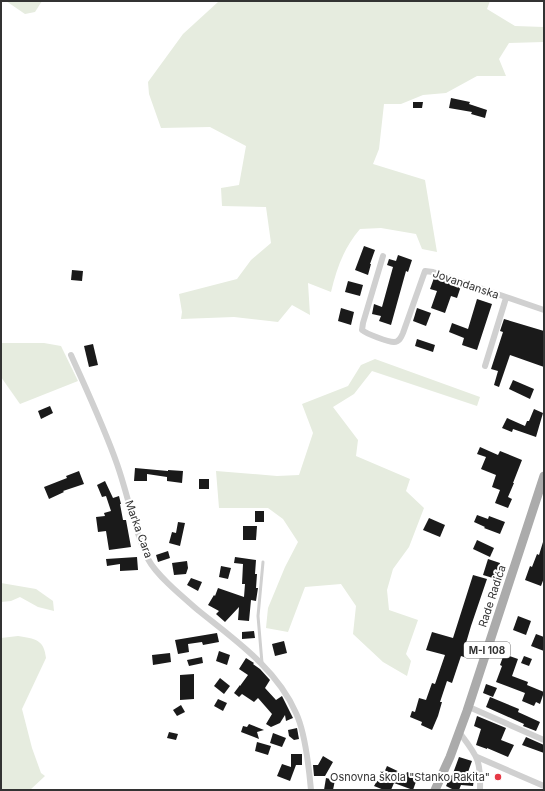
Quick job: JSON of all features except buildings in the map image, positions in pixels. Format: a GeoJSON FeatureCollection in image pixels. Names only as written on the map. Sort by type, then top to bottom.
{"type":"FeatureCollection","features":[{"type":"Feature","properties":{"kind":"main road","name":"Rade Radića"},"geometry":{"type":"LineString","coordinates":[[435,790],[469,707],[544,476]]}},
{"type":"Feature","properties":{"kind":"street","name":"Jovandanska"},"geometry":{"type":"LineString","coordinates":[[383,256],[362,323],[362,330],[367,334],[394,342],[400,339],[425,271],[433,272],[544,310]]}},
{"type":"Feature","properties":{"kind":"street","name":"Jovandanska"},"geometry":{"type":"LineString","coordinates":[[485,366],[506,298]]}},
{"type":"Feature","properties":{"kind":"street","name":"Marka Cara"},"geometry":{"type":"LineString","coordinates":[[71,355],[117,463],[142,543],[149,560],[160,575],[189,602],[262,664],[269,671],[290,700],[297,715],[302,732],[311,790]]}},
{"type":"Feature","properties":{"kind":"street"},"geometry":{"type":"LineString","coordinates":[[469,707],[544,740]]}},
{"type":"Feature","properties":{"kind":"street"},"geometry":{"type":"LineString","coordinates":[[459,732],[477,757],[481,773],[480,790]]}},
{"type":"Feature","properties":{"kind":"street"},"geometry":{"type":"LineString","coordinates":[[477,757],[544,786]]}},
{"type":"Feature","properties":{"kind":"lane"},"geometry":{"type":"LineString","coordinates":[[262,664],[258,616],[263,562]]}},
{"type":"Feature","properties":{"kind":"shaded area"},"geometry":{"type":"Polygon","coordinates":[[[6,1],[42,1],[35,12],[25,14],[6,1]]]}},
{"type":"Feature","properties":{"kind":"shaded area"},"geometry":{"type":"Polygon","coordinates":[[[490,1],[487,9],[515,26],[544,27],[544,42],[509,43],[499,59],[506,76],[477,76],[446,93],[423,95],[401,104],[384,104],[379,149],[373,164],[425,180],[437,252],[422,249],[416,234],[381,228],[360,229],[354,236],[342,258],[331,292],[308,283],[310,315],[292,305],[278,322],[234,317],[181,319],[182,312],[179,294],[237,279],[251,260],[271,243],[266,207],[222,206],[221,188],[239,185],[246,146],[210,127],[161,128],[149,94],[148,82],[183,34],[218,2],[490,1]]]}},
{"type":"Feature","properties":{"kind":"shaded area"},"geometry":{"type":"Polygon","coordinates":[[[1,343],[44,343],[61,346],[78,381],[20,404],[1,377],[1,343]]]}},
{"type":"Feature","properties":{"kind":"shaded area"},"geometry":{"type":"Polygon","coordinates":[[[375,359],[480,397],[477,406],[372,371],[354,394],[333,407],[358,440],[356,456],[410,479],[406,491],[424,508],[409,547],[393,569],[387,590],[389,610],[418,620],[406,654],[411,661],[407,676],[383,662],[353,634],[356,606],[341,584],[305,587],[288,632],[266,628],[268,608],[285,567],[298,542],[283,519],[268,508],[219,508],[216,471],[277,476],[299,475],[313,433],[302,404],[348,386],[361,365],[375,359]]]}},
{"type":"Feature","properties":{"kind":"shaded area"},"geometry":{"type":"Polygon","coordinates":[[[1,583],[36,589],[53,601],[54,611],[38,607],[20,597],[11,601],[1,602],[1,583]]]}},
{"type":"Feature","properties":{"kind":"shaded area"},"geometry":{"type":"Polygon","coordinates":[[[18,636],[38,641],[41,643],[45,652],[46,658],[22,709],[32,748],[41,773],[45,776],[30,790],[1,790],[1,638],[18,636]]]}},
{"type":"Feature","properties":{"kind":"place","name":"Osnovna škola \"Stanko Rakita\""},"geometry":{"type":"Point","coordinates":[498,777]}}]}
